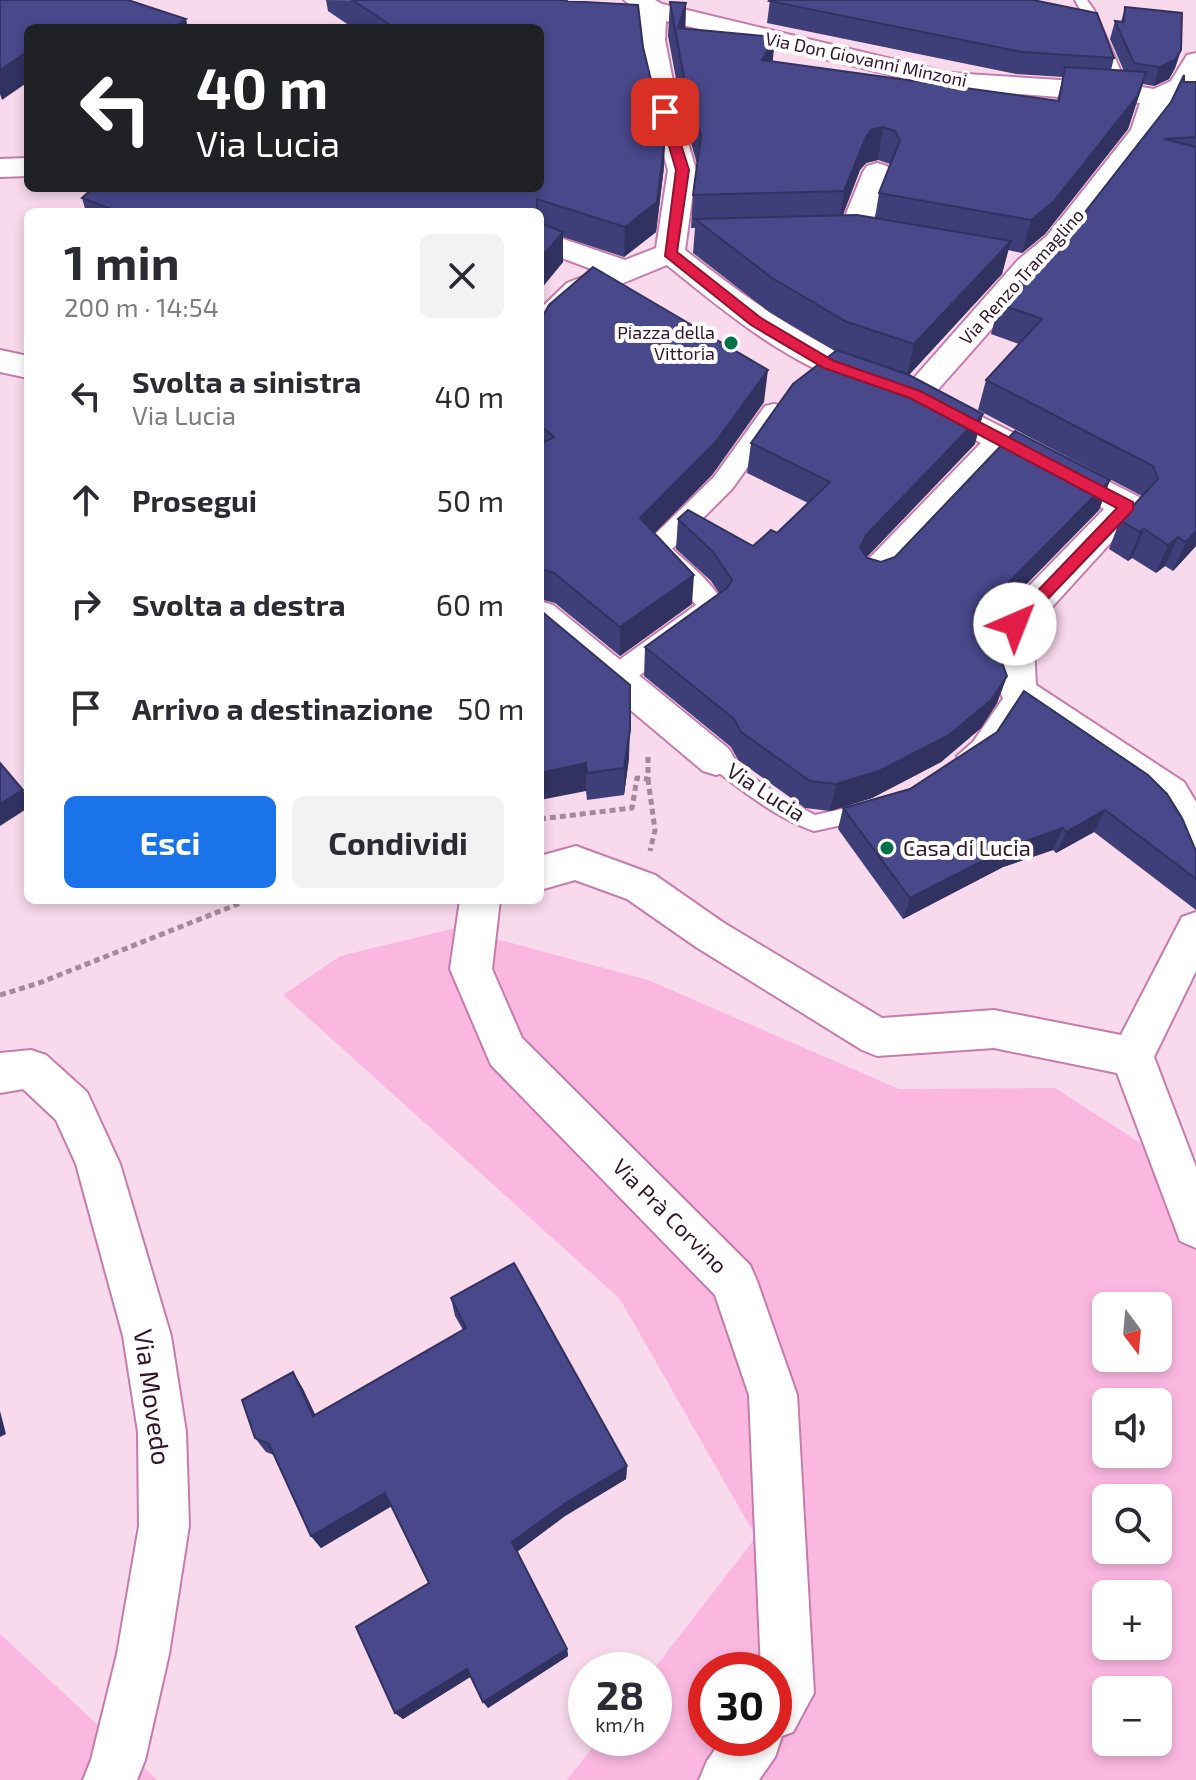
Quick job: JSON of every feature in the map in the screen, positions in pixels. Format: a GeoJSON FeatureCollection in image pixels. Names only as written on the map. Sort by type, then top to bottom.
{"type":"FeatureCollection","features":[{"type":"Feature","properties":{"kind":"street","name":"Via Don Giovanni Minzoni"},"geometry":{"type":"LineString","coordinates":[[638,8],[950,81],[1123,92],[1152,106]]}},
{"type":"Feature","properties":{"kind":"street"},"geometry":{"type":"LineString","coordinates":[[638,8],[652,40],[665,112],[682,170],[681,244],[756,321],[820,373],[915,395],[1127,506],[1015,624],[1018,692],[1170,793],[1196,836]]}},
{"type":"Feature","properties":{"kind":"street"},"geometry":{"type":"LineString","coordinates":[[1152,106],[1182,86],[1196,61]]}},
{"type":"Feature","properties":{"kind":"street","name":"Via Renzo Tramaglino"},"geometry":{"type":"LineString","coordinates":[[915,395],[1029,267],[1057,243],[1145,131],[1152,106]]}},
{"type":"Feature","properties":{"kind":"street"},"geometry":{"type":"LineString","coordinates":[[0,168],[24,167]]}},
{"type":"Feature","properties":{"kind":"street"},"geometry":{"type":"LineString","coordinates":[[821,237],[866,238],[877,172]]}},
{"type":"Feature","properties":{"kind":"street"},"geometry":{"type":"LineString","coordinates":[[544,241],[625,271]]}},
{"type":"Feature","properties":{"kind":"street"},"geometry":{"type":"LineString","coordinates":[[544,322],[578,290],[681,244]]}},
{"type":"Feature","properties":{"kind":"street"},"geometry":{"type":"LineString","coordinates":[[998,261],[1029,267]]}},
{"type":"Feature","properties":{"kind":"street"},"geometry":{"type":"LineString","coordinates":[[0,361],[24,366]]}},
{"type":"Feature","properties":{"kind":"street"},"geometry":{"type":"LineString","coordinates":[[618,676],[713,607],[686,575],[655,550],[723,483],[778,406],[788,398]]}},
{"type":"Feature","properties":{"kind":"street"},"geometry":{"type":"LineString","coordinates":[[874,575],[1003,440]]}},
{"type":"Feature","properties":{"kind":"street"},"geometry":{"type":"LineString","coordinates":[[544,617],[716,760]]}},
{"type":"Feature","properties":{"kind":"street"},"geometry":{"type":"LineString","coordinates":[[544,872],[576,863],[641,887],[710,935],[877,1037],[994,1029],[1132,1057]]}},
{"type":"Feature","properties":{"kind":"street","name":"Via Prà Corvino"},"geometry":{"type":"LineString","coordinates":[[479,904],[471,969],[506,1051],[734,1281],[773,1395],[786,1652]]}},
{"type":"Feature","properties":{"kind":"street"},"geometry":{"type":"LineString","coordinates":[[1196,929],[1132,1057],[1196,1226]]}},
{"type":"Feature","properties":{"kind":"street","name":"Via Movedo"},"geometry":{"type":"LineString","coordinates":[[0,1073],[31,1069],[72,1106],[98,1164],[147,1336],[162,1432],[164,1526],[143,1654],[118,1760],[110,1780]]}},
{"type":"Feature","properties":{"kind":"street"},"geometry":{"type":"LineString","coordinates":[[726,1780],[743,1756]]}},
{"type":"Feature","properties":{"kind":"lane"},"geometry":{"type":"LineString","coordinates":[[1081,0],[1096,21],[1104,50],[1123,92]]}},
{"type":"Feature","properties":{"kind":"lane"},"geometry":{"type":"LineString","coordinates":[[1152,106],[1191,101]]}},
{"type":"Feature","properties":{"kind":"lane"},"geometry":{"type":"LineString","coordinates":[[956,763],[980,747],[1018,692]]}},
{"type":"Feature","properties":{"kind":"lane","name":"Via Lucia"},"geometry":{"type":"LineString","coordinates":[[716,760],[777,805],[814,823],[883,806]]}},
{"type":"Feature","properties":{"kind":"path"},"geometry":{"type":"LineString","coordinates":[[641,887],[655,830],[648,779],[649,762]]}},
{"type":"Feature","properties":{"kind":"path"},"geometry":{"type":"LineString","coordinates":[[544,819],[632,808],[637,778],[648,779]]}},
{"type":"Feature","properties":{"kind":"path"},"geometry":{"type":"LineString","coordinates":[[0,995],[39,983],[238,904]]}},
{"type":"Feature","properties":{"kind":"shaded area"},"geometry":{"type":"Polygon","coordinates":[[[456,928],[648,980],[899,1089],[1055,1088],[1142,1144],[1196,1225],[1196,1780],[567,1780],[586,1756],[672,1756],[672,1652],[667,1652],[756,1537],[620,1299],[283,995],[340,956],[456,928]]]}},
{"type":"Feature","properties":{"kind":"shaded area"},"geometry":{"type":"Polygon","coordinates":[[[0,1634],[157,1780],[0,1780],[0,1634]]]}},
{"type":"Feature","properties":{"kind":"building"},"geometry":{"type":"Polygon","coordinates":[[[0,0],[128,0],[186,19],[179,24],[24,24],[24,54],[0,70],[0,0]]]}},
{"type":"Feature","properties":{"kind":"building"},"geometry":{"type":"Polygon","coordinates":[[[352,0],[567,0],[638,5],[643,47],[665,138],[657,202],[625,227],[537,199],[537,208],[108,208],[82,198],[89,192],[544,192],[544,24],[389,24],[352,0]]]}},
{"type":"Feature","properties":{"kind":"building"},"geometry":{"type":"Polygon","coordinates":[[[770,0],[1033,0],[1097,13],[1114,58],[1022,52],[770,0]]]}},
{"type":"Feature","properties":{"kind":"building"},"geometry":{"type":"Polygon","coordinates":[[[670,2],[686,3],[678,28],[775,37],[762,60],[1059,101],[1065,67],[1146,72],[1138,95],[1054,201],[1031,220],[879,193],[900,140],[895,131],[883,127],[871,130],[866,137],[844,191],[693,195],[701,136],[684,78],[670,2]]]}},
{"type":"Feature","properties":{"kind":"building"},"geometry":{"type":"Polygon","coordinates":[[[1125,7],[1182,13],[1181,50],[1175,60],[1159,67],[1134,63],[1115,21],[1124,22],[1125,7]]]}},
{"type":"Feature","properties":{"kind":"building"},"geometry":{"type":"Polygon","coordinates":[[[1184,75],[1184,82],[1196,82],[1196,137],[1164,139],[1196,147],[1196,531],[1186,542],[1178,537],[1168,545],[1144,529],[1140,532],[1120,520],[1158,479],[1153,466],[986,380],[1042,319],[999,304],[1078,221],[1171,102],[1184,75]]]}},
{"type":"Feature","properties":{"kind":"building"},"geometry":{"type":"Polygon","coordinates":[[[857,215],[1011,241],[914,344],[847,322],[772,278],[695,219],[857,215]]]}},
{"type":"Feature","properties":{"kind":"building"},"geometry":{"type":"Polygon","coordinates":[[[544,225],[563,232],[544,254],[544,225]]]}},
{"type":"Feature","properties":{"kind":"building"},"geometry":{"type":"Polygon","coordinates":[[[593,267],[768,370],[714,444],[640,518],[694,575],[620,627],[554,573],[544,570],[544,442],[554,437],[544,428],[544,314],[549,305],[593,267]]]}},
{"type":"Feature","properties":{"kind":"building"},"geometry":{"type":"Polygon","coordinates":[[[837,350],[909,375],[983,414],[866,535],[860,547],[867,558],[881,562],[895,557],[1015,431],[1110,480],[1009,582],[990,630],[1007,676],[991,700],[949,735],[879,771],[836,784],[810,781],[741,732],[734,719],[645,647],[727,588],[732,580],[713,552],[678,519],[688,510],[753,546],[771,530],[777,533],[830,482],[751,443],[793,384],[837,350]]]}},
{"type":"Feature","properties":{"kind":"building"},"geometry":{"type":"Polygon","coordinates":[[[544,613],[630,685],[630,730],[624,768],[587,773],[586,763],[544,772],[544,613]]]}},
{"type":"Feature","properties":{"kind":"building"},"geometry":{"type":"Polygon","coordinates":[[[1024,691],[1148,775],[1167,794],[1182,818],[1196,851],[1196,879],[1105,810],[1066,832],[1063,828],[1012,846],[910,898],[843,808],[910,789],[997,732],[1024,691]]]}},
{"type":"Feature","properties":{"kind":"building"},"geometry":{"type":"Polygon","coordinates":[[[0,763],[23,790],[0,804],[0,763]]]}},
{"type":"Feature","properties":{"kind":"building"},"geometry":{"type":"Polygon","coordinates":[[[514,1263],[627,1466],[564,1504],[512,1542],[567,1649],[483,1702],[467,1669],[395,1713],[356,1627],[429,1583],[385,1493],[311,1536],[269,1444],[255,1438],[242,1400],[293,1372],[313,1416],[466,1328],[451,1298],[514,1263]]]}},
{"type":"Feature","properties":{"kind":"place","name":"Piazza della Vittoria"},"geometry":{"type":"Point","coordinates":[731,343]}},
{"type":"Feature","properties":{"kind":"place","name":"Casa di Lucia"},"geometry":{"type":"Point","coordinates":[887,848]}},
{"type":"Feature","properties":{"kind":"route"},"geometry":{"type":"LineString","coordinates":[[665,112],[682,170],[670,253],[756,321],[829,365],[915,395],[1127,506],[1015,624]]}}]}
